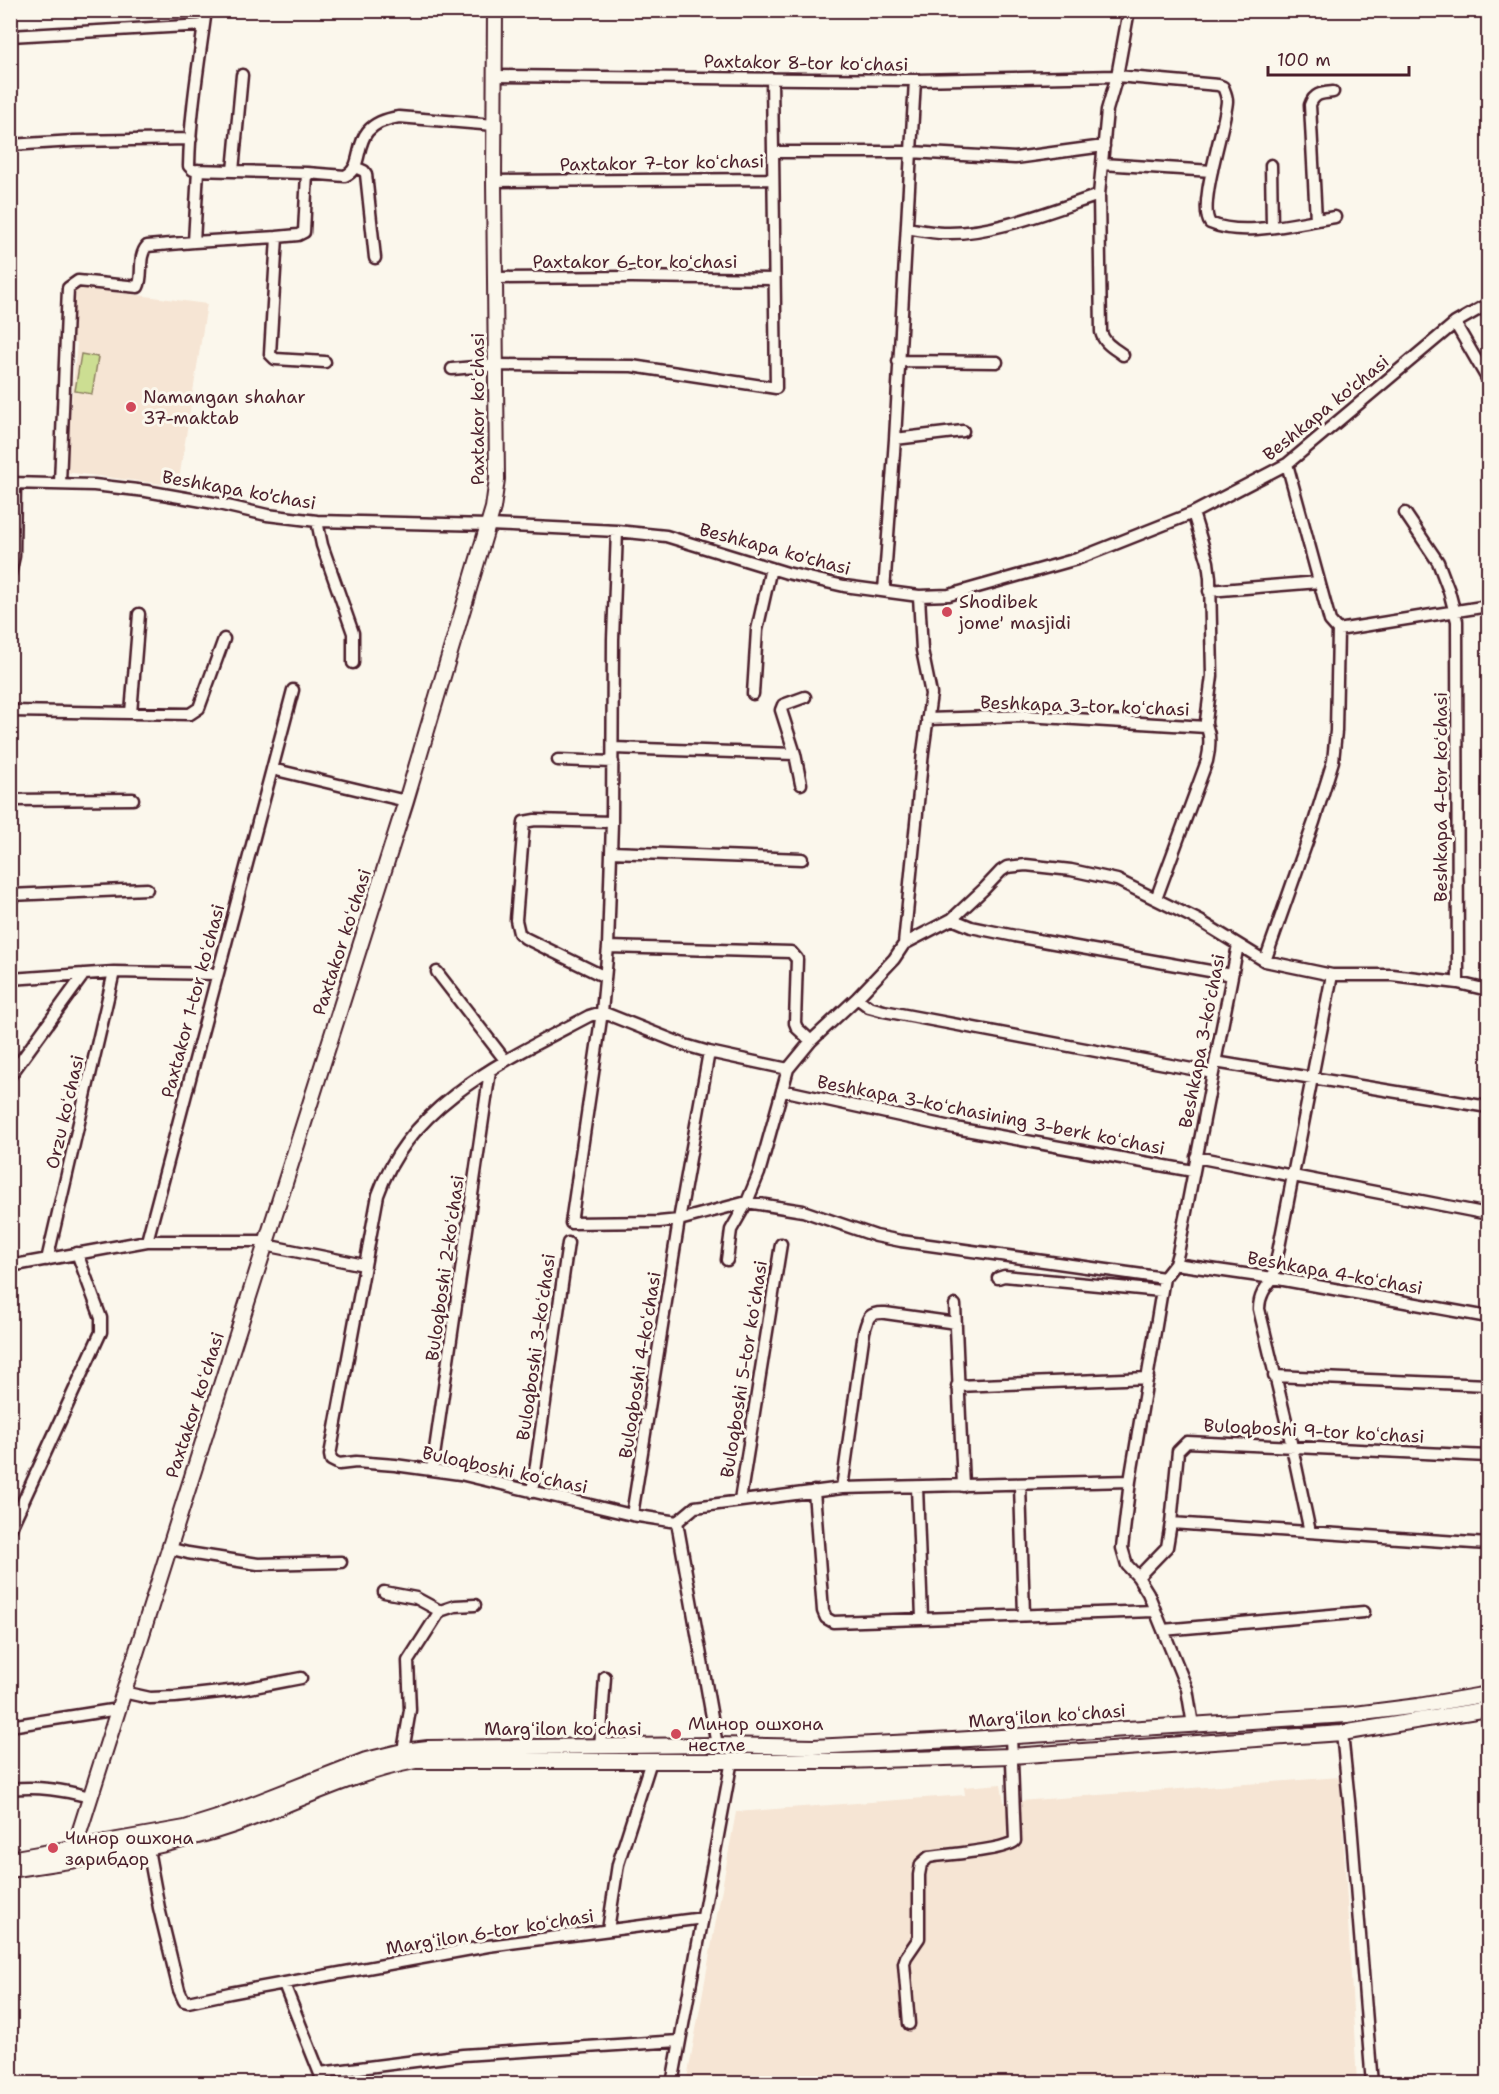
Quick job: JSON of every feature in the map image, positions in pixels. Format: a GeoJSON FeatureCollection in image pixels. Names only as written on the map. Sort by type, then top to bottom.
{"type":"FeatureCollection","features":[{"type":"Feature","properties":{"kind":"main road","name":"Paxtakor koʻchasi"},"geometry":{"type":"LineString","coordinates":[[74,1854],[168,1548],[406,801],[489,525],[497,479],[495,10]]}},
{"type":"Feature","properties":{"kind":"main road","name":"Margʻilon koʻchasi"},"geometry":{"type":"LineString","coordinates":[[10,1870],[206,1822],[366,1760],[403,1751],[428,1748],[717,1745],[813,1747],[1347,1715],[1488,1694]]}},
{"type":"Feature","properties":{"kind":"main road","name":"Margʻilon koʻchasi"},"geometry":{"type":"LineString","coordinates":[[10,1858],[148,1849],[234,1825],[361,1775],[415,1761],[844,1761],[1011,1756],[1342,1733],[1488,1709]]}},
{"type":"Feature","properties":{"kind":"street"},"geometry":{"type":"LineString","coordinates":[[206,10],[197,69],[190,169],[345,176],[350,174],[355,167],[360,141],[364,135],[379,122],[389,118],[494,125]]}},
{"type":"Feature","properties":{"kind":"street"},"geometry":{"type":"LineString","coordinates":[[1123,355],[1102,339],[1099,195],[1107,110],[1129,10]]}},
{"type":"Feature","properties":{"kind":"street"},"geometry":{"type":"LineString","coordinates":[[10,36],[204,25]]}},
{"type":"Feature","properties":{"kind":"street"},"geometry":{"type":"LineString","coordinates":[[232,171],[242,75]]}},
{"type":"Feature","properties":{"kind":"street","name":"Paxtakor 8-tor koʻchasi"},"geometry":{"type":"LineString","coordinates":[[494,76],[915,80],[1116,76],[1218,85],[1223,87],[1227,100],[1212,171],[1206,215],[1210,223],[1240,230],[1335,218]]}},
{"type":"Feature","properties":{"kind":"street"},"geometry":{"type":"LineString","coordinates":[[772,79],[773,152]]}},
{"type":"Feature","properties":{"kind":"street"},"geometry":{"type":"LineString","coordinates":[[884,591],[915,80]]}},
{"type":"Feature","properties":{"kind":"street"},"geometry":{"type":"LineString","coordinates":[[1316,220],[1310,105],[1313,98],[1320,93],[1334,92]]}},
{"type":"Feature","properties":{"kind":"street"},"geometry":{"type":"LineString","coordinates":[[10,146],[74,141],[191,139]]}},
{"type":"Feature","properties":{"kind":"street","name":"Paxtakor 7-tor koʻchasi"},"geometry":{"type":"LineString","coordinates":[[494,181],[773,179],[773,152],[911,153],[1015,158],[1104,146]]}},
{"type":"Feature","properties":{"kind":"street"},"geometry":{"type":"LineString","coordinates":[[1102,164],[1212,171]]}},
{"type":"Feature","properties":{"kind":"street"},"geometry":{"type":"LineString","coordinates":[[1271,165],[1272,226]]}},
{"type":"Feature","properties":{"kind":"street"},"geometry":{"type":"LineString","coordinates":[[355,167],[366,174],[375,258]]}},
{"type":"Feature","properties":{"kind":"street"},"geometry":{"type":"LineString","coordinates":[[194,242],[198,170]]}},
{"type":"Feature","properties":{"kind":"street"},"geometry":{"type":"LineString","coordinates":[[60,483],[68,288],[78,281],[138,287],[141,282],[142,251],[147,246],[298,235],[304,232],[308,173]]}},
{"type":"Feature","properties":{"kind":"street"},"geometry":{"type":"LineString","coordinates":[[452,369],[497,365],[632,366],[776,388],[773,179]]}},
{"type":"Feature","properties":{"kind":"street"},"geometry":{"type":"LineString","coordinates":[[907,228],[944,233],[975,231],[1018,221],[1099,195]]}},
{"type":"Feature","properties":{"kind":"street"},"geometry":{"type":"LineString","coordinates":[[277,237],[270,354],[275,359],[325,362]]}},
{"type":"Feature","properties":{"kind":"street","name":"Paxtakor 6-tor koʻchasi"},"geometry":{"type":"LineString","coordinates":[[496,278],[774,279]]}},
{"type":"Feature","properties":{"kind":"street","name":"Beshkapa ko'chasi"},"geometry":{"type":"LineString","coordinates":[[13,483],[94,485],[146,491],[267,515],[317,521],[489,525],[617,531],[666,536],[771,568],[844,586],[919,596],[950,595],[1063,564],[1139,536],[1193,513],[1287,464],[1455,323],[1488,304]]}},
{"type":"Feature","properties":{"kind":"street"},"geometry":{"type":"LineString","coordinates":[[1455,323],[1488,380]]}},
{"type":"Feature","properties":{"kind":"street"},"geometry":{"type":"LineString","coordinates":[[898,361],[997,362]]}},
{"type":"Feature","properties":{"kind":"street"},"geometry":{"type":"LineString","coordinates":[[895,439],[963,431]]}},
{"type":"Feature","properties":{"kind":"street"},"geometry":{"type":"LineString","coordinates":[[1265,961],[1333,761],[1336,731],[1338,630],[1330,621],[1287,464]]}},
{"type":"Feature","properties":{"kind":"street"},"geometry":{"type":"LineString","coordinates":[[10,574],[14,556],[13,483]]}},
{"type":"Feature","properties":{"kind":"street","name":"Beshkapa 3-tor koʻchasi"},"geometry":{"type":"LineString","coordinates":[[1156,898],[1207,761],[1209,733],[1206,728],[1212,676],[1208,562],[1193,513]]}},
{"type":"Feature","properties":{"kind":"street","name":"Beshkapa 4-tor koʻchasi"},"geometry":{"type":"LineString","coordinates":[[1405,513],[1438,562],[1457,621],[1458,983]]}},
{"type":"Feature","properties":{"kind":"street"},"geometry":{"type":"LineString","coordinates":[[317,521],[321,545],[353,633],[353,663]]}},
{"type":"Feature","properties":{"kind":"street"},"geometry":{"type":"LineString","coordinates":[[617,531],[608,947],[602,1012],[572,1223],[659,1222],[679,1220],[747,1202],[769,1204],[803,1211],[876,1236],[901,1241],[1164,1278],[1130,1481],[1122,1548],[1127,1565],[1148,1593],[1188,1689],[1192,1725]]}},
{"type":"Feature","properties":{"kind":"street"},"geometry":{"type":"LineString","coordinates":[[753,694],[757,630],[771,568]]}},
{"type":"Feature","properties":{"kind":"street"},"geometry":{"type":"LineString","coordinates":[[1209,591],[1319,582]]}},
{"type":"Feature","properties":{"kind":"street"},"geometry":{"type":"LineString","coordinates":[[904,944],[931,694],[922,651],[919,596]]}},
{"type":"Feature","properties":{"kind":"street"},"geometry":{"type":"LineString","coordinates":[[1338,630],[1488,606]]}},
{"type":"Feature","properties":{"kind":"street"},"geometry":{"type":"LineString","coordinates":[[131,713],[139,614]]}},
{"type":"Feature","properties":{"kind":"street"},"geometry":{"type":"LineString","coordinates":[[10,711],[190,714],[199,708],[224,639]]}},
{"type":"Feature","properties":{"kind":"street","name":"Paxtakor 1-tor koʻchasi"},"geometry":{"type":"LineString","coordinates":[[147,1241],[293,690]]}},
{"type":"Feature","properties":{"kind":"street"},"geometry":{"type":"LineString","coordinates":[[801,784],[795,754],[781,710],[783,705],[805,697]]}},
{"type":"Feature","properties":{"kind":"street","name":"Beshkapa 3-tor koʻchasi"},"geometry":{"type":"LineString","coordinates":[[927,719],[1026,717],[1206,728]]}},
{"type":"Feature","properties":{"kind":"street"},"geometry":{"type":"LineString","coordinates":[[613,748],[795,754]]}},
{"type":"Feature","properties":{"kind":"street"},"geometry":{"type":"LineString","coordinates":[[558,760],[613,762]]}},
{"type":"Feature","properties":{"kind":"street"},"geometry":{"type":"LineString","coordinates":[[272,769],[406,801]]}},
{"type":"Feature","properties":{"kind":"street"},"geometry":{"type":"LineString","coordinates":[[10,800],[133,799]]}},
{"type":"Feature","properties":{"kind":"street"},"geometry":{"type":"LineString","coordinates":[[605,976],[525,938],[519,933],[516,920],[524,822],[535,820],[612,822]]}},
{"type":"Feature","properties":{"kind":"street"},"geometry":{"type":"LineString","coordinates":[[611,852],[802,859]]}},
{"type":"Feature","properties":{"kind":"street","name":"Beshkapa 3-koʻchasi"},"geometry":{"type":"LineString","coordinates":[[727,1260],[731,1230],[747,1202],[759,1173],[788,1068],[811,1041],[894,959],[904,944],[951,919],[1000,871],[1016,865],[1098,874],[1127,884],[1200,921],[1238,945],[1175,1264],[1164,1278]]}},
{"type":"Feature","properties":{"kind":"street"},"geometry":{"type":"LineString","coordinates":[[10,895],[147,889]]}},
{"type":"Feature","properties":{"kind":"street"},"geometry":{"type":"LineString","coordinates":[[951,919],[971,927],[1015,936],[1232,975]]}},
{"type":"Feature","properties":{"kind":"street"},"geometry":{"type":"LineString","coordinates":[[1238,945],[1265,961],[1332,975],[1392,975],[1458,983],[1488,990]]}},
{"type":"Feature","properties":{"kind":"street"},"geometry":{"type":"LineString","coordinates":[[608,947],[791,952],[797,959],[795,1023],[797,1028],[811,1041]]}},
{"type":"Feature","properties":{"kind":"street"},"geometry":{"type":"LineString","coordinates":[[10,979],[114,972],[218,974]]}},
{"type":"Feature","properties":{"kind":"street","name":"Orzu koʻchasi"},"geometry":{"type":"LineString","coordinates":[[47,1260],[114,972]]}},
{"type":"Feature","properties":{"kind":"street"},"geometry":{"type":"LineString","coordinates":[[437,972],[505,1060]]}},
{"type":"Feature","properties":{"kind":"street"},"geometry":{"type":"LineString","coordinates":[[10,1076],[84,974]]}},
{"type":"Feature","properties":{"kind":"street"},"geometry":{"type":"LineString","coordinates":[[1310,1532],[1259,1302],[1264,1289],[1273,1278],[1332,975]]}},
{"type":"Feature","properties":{"kind":"street"},"geometry":{"type":"LineString","coordinates":[[857,998],[869,1007],[884,1011],[1214,1067],[1312,1079],[1488,1107]]}},
{"type":"Feature","properties":{"kind":"street"},"geometry":{"type":"LineString","coordinates":[[10,1266],[147,1241],[265,1243],[364,1265],[383,1180],[399,1153],[426,1118],[449,1098],[505,1060],[589,1016],[602,1012],[685,1045],[788,1068]]}},
{"type":"Feature","properties":{"kind":"street","name":"Buloqboshi 4-koʻchasi"},"geometry":{"type":"LineString","coordinates":[[632,1515],[679,1220],[709,1052]]}},
{"type":"Feature","properties":{"kind":"street","name":"Buloqboshi 2-koʻchasi"},"geometry":{"type":"LineString","coordinates":[[432,1470],[490,1071]]}},
{"type":"Feature","properties":{"kind":"street","name":"Beshkapa 3-koʻchasining 3-berk koʻchasi"},"geometry":{"type":"LineString","coordinates":[[782,1090],[955,1128],[1194,1171]]}},
{"type":"Feature","properties":{"kind":"street"},"geometry":{"type":"LineString","coordinates":[[1196,1157],[1488,1214]]}},
{"type":"Feature","properties":{"kind":"street","name":"Buloqboshi 3-koʻchasi"},"geometry":{"type":"LineString","coordinates":[[532,1492],[568,1243]]}},
{"type":"Feature","properties":{"kind":"street","name":"Buloqboshi 5-tor koʻchasi"},"geometry":{"type":"LineString","coordinates":[[740,1500],[781,1244]]}},
{"type":"Feature","properties":{"kind":"street"},"geometry":{"type":"LineString","coordinates":[[10,1530],[101,1332],[101,1318],[77,1253]]}},
{"type":"Feature","properties":{"kind":"street","name":"Beshkapa 4-koʻchasi"},"geometry":{"type":"LineString","coordinates":[[1175,1264],[1273,1278],[1488,1317]]}},
{"type":"Feature","properties":{"kind":"street","name":"Buloqboshi koʻchasi"},"geometry":{"type":"LineString","coordinates":[[364,1265],[330,1455],[331,1460],[339,1464],[375,1464],[460,1474],[632,1515],[677,1522]]}},
{"type":"Feature","properties":{"kind":"street"},"geometry":{"type":"LineString","coordinates":[[998,1278],[1004,1276],[1161,1291]]}},
{"type":"Feature","properties":{"kind":"street"},"geometry":{"type":"LineString","coordinates":[[955,1305],[963,1486]]}},
{"type":"Feature","properties":{"kind":"street"},"geometry":{"type":"LineString","coordinates":[[842,1488],[864,1332],[870,1316],[874,1312],[956,1323]]}},
{"type":"Feature","properties":{"kind":"street"},"geometry":{"type":"LineString","coordinates":[[1274,1376],[1488,1385]]}},
{"type":"Feature","properties":{"kind":"street"},"geometry":{"type":"LineString","coordinates":[[957,1386],[1148,1378]]}},
{"type":"Feature","properties":{"kind":"street","name":"Buloqboshi 9-tor koʻchasi"},"geometry":{"type":"LineString","coordinates":[[1171,1523],[1178,1451],[1187,1442],[1488,1456]]}},
{"type":"Feature","properties":{"kind":"street"},"geometry":{"type":"LineString","coordinates":[[717,1745],[677,1522],[695,1507],[842,1488],[1130,1481]]}},
{"type":"Feature","properties":{"kind":"street"},"geometry":{"type":"LineString","coordinates":[[1020,1485],[1024,1615]]}},
{"type":"Feature","properties":{"kind":"street"},"geometry":{"type":"LineString","coordinates":[[916,1487],[922,1618]]}},
{"type":"Feature","properties":{"kind":"street"},"geometry":{"type":"LineString","coordinates":[[814,1491],[823,1611],[826,1618],[833,1622],[1154,1611]]}},
{"type":"Feature","properties":{"kind":"street"},"geometry":{"type":"LineString","coordinates":[[1138,1577],[1167,1547],[1171,1523],[1488,1544]]}},
{"type":"Feature","properties":{"kind":"street"},"geometry":{"type":"LineString","coordinates":[[168,1548],[258,1564],[341,1562]]}},
{"type":"Feature","properties":{"kind":"street"},"geometry":{"type":"LineString","coordinates":[[384,1592],[416,1598],[440,1611]]}},
{"type":"Feature","properties":{"kind":"street"},"geometry":{"type":"LineString","coordinates":[[403,1751],[410,1710],[408,1661],[440,1611],[455,1606],[475,1605]]}},
{"type":"Feature","properties":{"kind":"street"},"geometry":{"type":"LineString","coordinates":[[1163,1630],[1364,1612]]}},
{"type":"Feature","properties":{"kind":"street"},"geometry":{"type":"LineString","coordinates":[[600,1747],[605,1677]]}},
{"type":"Feature","properties":{"kind":"street"},"geometry":{"type":"LineString","coordinates":[[123,1692],[150,1698],[175,1697],[238,1690],[302,1678]]}},
{"type":"Feature","properties":{"kind":"street"},"geometry":{"type":"LineString","coordinates":[[10,1726],[118,1708]]}},
{"type":"Feature","properties":{"kind":"street"},"geometry":{"type":"LineString","coordinates":[[1342,1733],[1372,2084]]}},
{"type":"Feature","properties":{"kind":"street"},"geometry":{"type":"LineString","coordinates":[[909,2024],[904,1963],[919,1938],[921,1864],[929,1857],[995,1848],[1010,1845],[1015,1841],[1011,1736]]}},
{"type":"Feature","properties":{"kind":"street"},"geometry":{"type":"LineString","coordinates":[[672,2084],[732,1760]]}},
{"type":"Feature","properties":{"kind":"street"},"geometry":{"type":"LineString","coordinates":[[608,1930],[618,1864],[651,1761]]}},
{"type":"Feature","properties":{"kind":"street"},"geometry":{"type":"LineString","coordinates":[[10,1789],[49,1788],[90,1797]]}},
{"type":"Feature","properties":{"kind":"street","name":"Margʻilon 6-tor koʻchasi"},"geometry":{"type":"LineString","coordinates":[[148,1849],[178,1990],[184,2001],[188,2002],[488,1946],[703,1918]]}},
{"type":"Feature","properties":{"kind":"street"},"geometry":{"type":"LineString","coordinates":[[284,1984],[322,2078],[463,2055],[679,2041]]}},
{"type":"Feature","properties":{"kind":"shaded area","name":"Namangan shahar 37-maktab"},"geometry":{"type":"Polygon","coordinates":[[[76,287],[207,304],[178,486],[65,472],[77,343],[70,342],[76,287]]]}},
{"type":"Feature","properties":{"kind":"shaded area"},"geometry":{"type":"Polygon","coordinates":[[[1340,1777],[1357,2083],[686,2084],[736,1812],[965,1795],[964,1787],[1001,1784],[1004,1802],[1340,1777]]]}},
{"type":"Feature","properties":{"kind":"green space"},"geometry":{"type":"Polygon","coordinates":[[[81,354],[98,357],[92,394],[75,391],[81,354]]]}},
{"type":"Feature","properties":{"kind":"place","name":"Namangan shahar 37-maktab"},"geometry":{"type":"Point","coordinates":[131,407]}},
{"type":"Feature","properties":{"kind":"place","name":"Shodibek jome' masjidi"},"geometry":{"type":"Point","coordinates":[947,612]}},
{"type":"Feature","properties":{"kind":"place","name":"Минор ошхона нестле"},"geometry":{"type":"Point","coordinates":[676,1734]}},
{"type":"Feature","properties":{"kind":"place","name":"Чинор ошхона зарибдор"},"geometry":{"type":"Point","coordinates":[53,1848]}}]}
